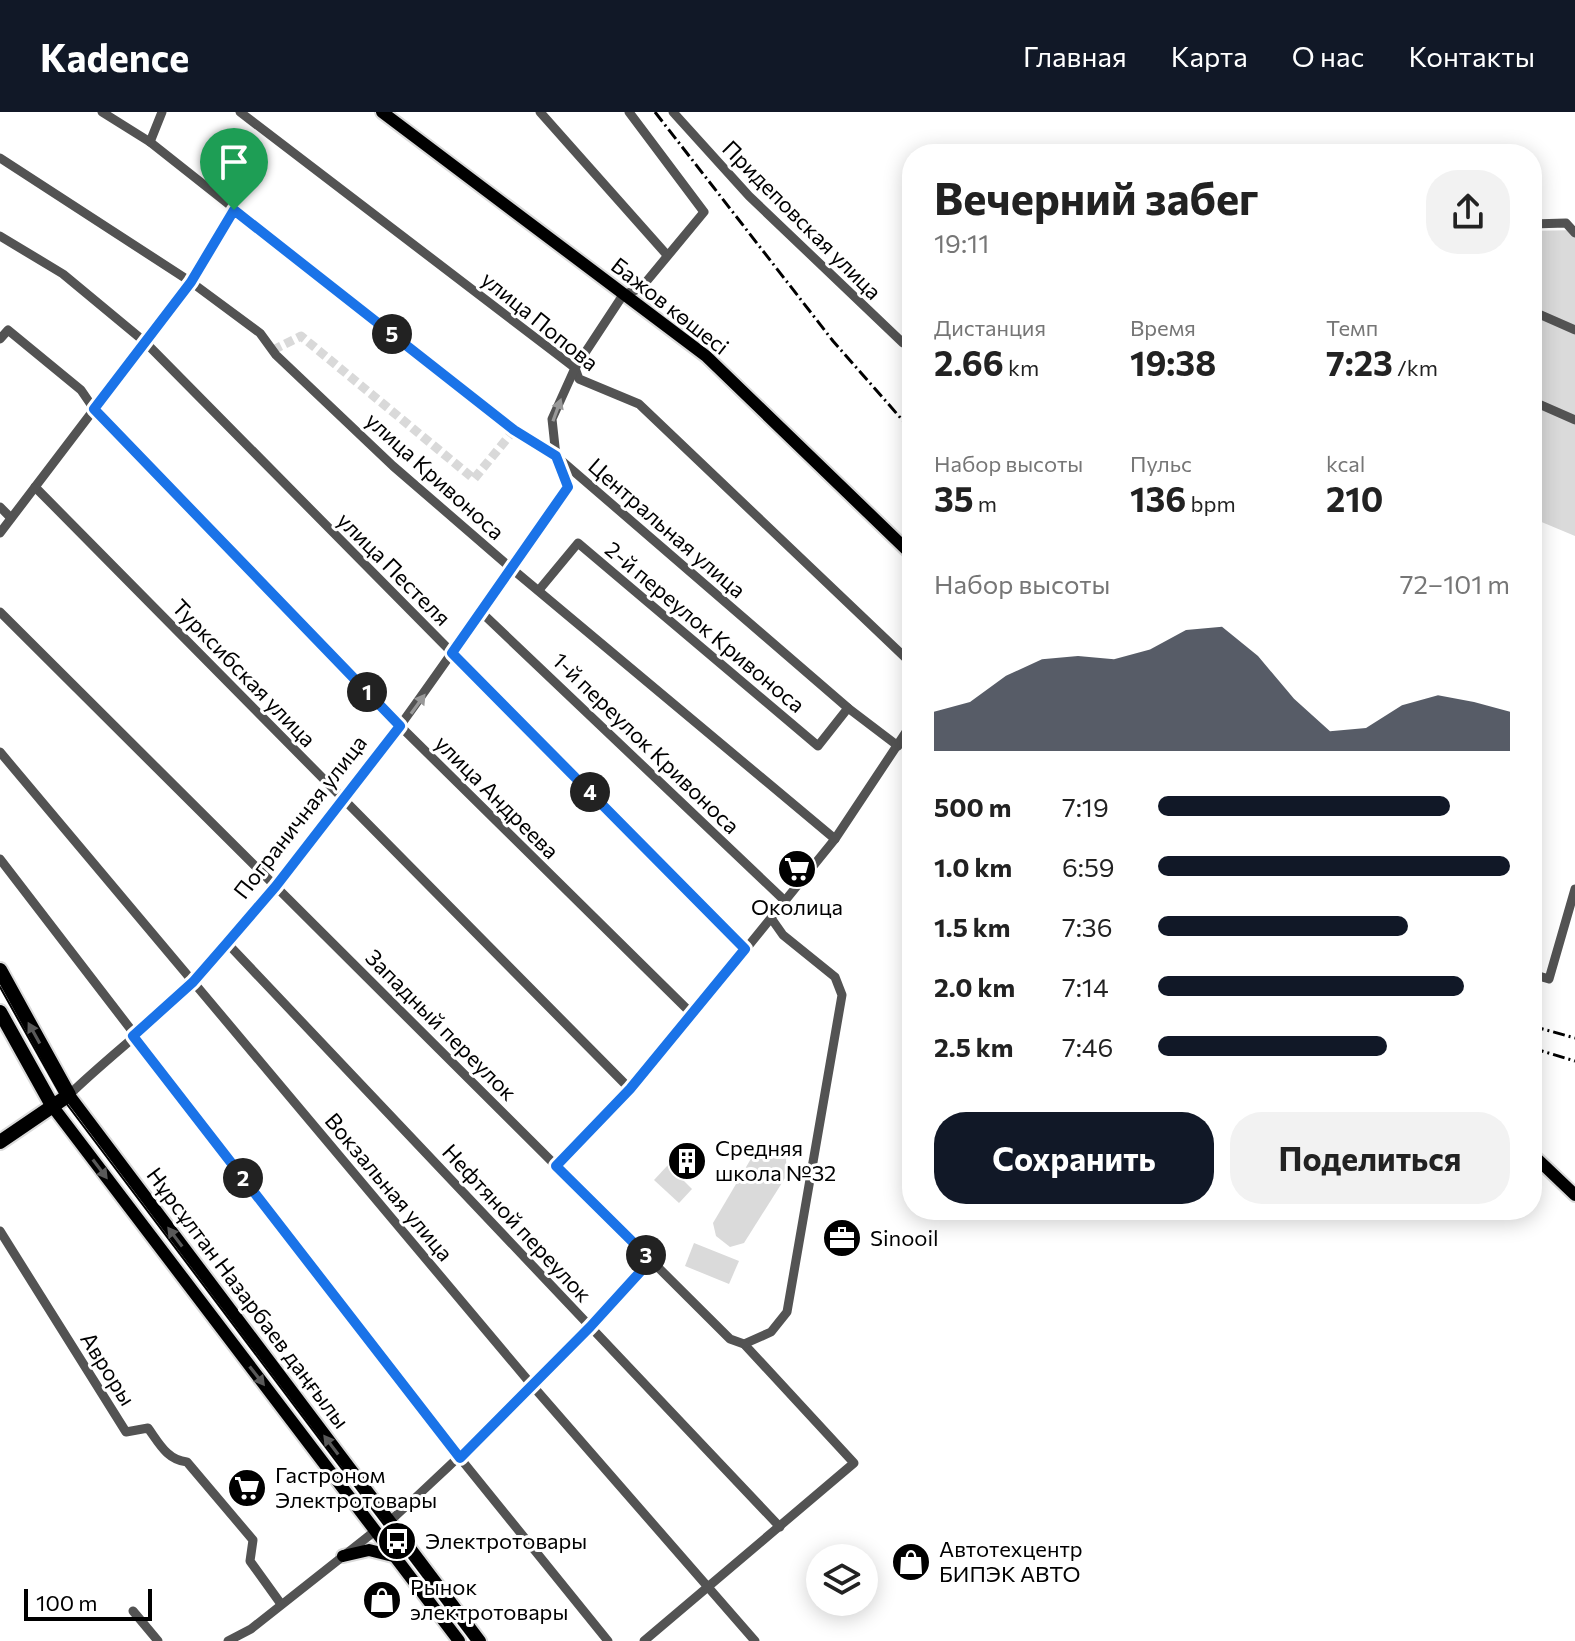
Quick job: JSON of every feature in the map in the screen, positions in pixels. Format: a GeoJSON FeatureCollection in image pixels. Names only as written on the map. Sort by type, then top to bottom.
{"type":"FeatureCollection","features":[{"type":"Feature","properties":{"kind":"highway","name":"Нұрсұлтан Назарбаев даңғылы"},"geometry":{"type":"LineString","coordinates":[[0,970],[69,1095]]}},
{"type":"Feature","properties":{"kind":"highway","name":"Нұрсұлтан Назарбаев даңғылы"},"geometry":{"type":"LineString","coordinates":[[0,1012],[53,1107]]}},
{"type":"Feature","properties":{"kind":"highway","name":"Пограничная улица"},"geometry":{"type":"LineString","coordinates":[[0,1142],[69,1095]]}},
{"type":"Feature","properties":{"kind":"main road","name":"Бажов көшесі"},"geometry":{"type":"LineString","coordinates":[[382,112],[706,356],[902,545]]}},
{"type":"Feature","properties":{"kind":"main road","name":"Нұрсұлтан Назарбаев даңғылы"},"geometry":{"type":"LineString","coordinates":[[69,1095],[480,1641]]}},
{"type":"Feature","properties":{"kind":"main road","name":"Нұрсұлтан Назарбаев даңғылы"},"geometry":{"type":"LineString","coordinates":[[53,1107],[459,1641]]}},
{"type":"Feature","properties":{"kind":"main road"},"geometry":{"type":"LineString","coordinates":[[1542,1164],[1575,1195]]}},
{"type":"Feature","properties":{"kind":"main road"},"geometry":{"type":"LineString","coordinates":[[375,1531],[389,1522]]}},
{"type":"Feature","properties":{"kind":"main road"},"geometry":{"type":"LineString","coordinates":[[343,1556],[369,1550],[393,1556]]}},
{"type":"Feature","properties":{"kind":"street","name":"Центральная улица"},"geometry":{"type":"LineString","coordinates":[[102,112],[150,142],[514,430],[556,456],[848,708],[898,746]]}},
{"type":"Feature","properties":{"kind":"street"},"geometry":{"type":"LineString","coordinates":[[150,142],[162,112]]}},
{"type":"Feature","properties":{"kind":"street","name":"улица Попова"},"geometry":{"type":"LineString","coordinates":[[240,112],[575,368],[579,379],[639,404],[902,654]]}},
{"type":"Feature","properties":{"kind":"street"},"geometry":{"type":"LineString","coordinates":[[540,112],[667,255]]}},
{"type":"Feature","properties":{"kind":"street","name":"Пограничная улица"},"geometry":{"type":"LineString","coordinates":[[69,1095],[193,982],[276,886],[416,707],[568,487],[556,456],[552,419],[575,368],[623,295],[641,288],[704,212],[629,112]]}},
{"type":"Feature","properties":{"kind":"street","name":"Придеповская улица"},"geometry":{"type":"LineString","coordinates":[[673,112],[749,196],[902,342]]}},
{"type":"Feature","properties":{"kind":"street","name":"улица Кривоноса"},"geometry":{"type":"LineString","coordinates":[[0,158],[191,282],[260,333],[276,355],[393,466],[835,839]]}},
{"type":"Feature","properties":{"kind":"street"},"geometry":{"type":"LineString","coordinates":[[0,533],[191,282],[234,210]]}},
{"type":"Feature","properties":{"kind":"street"},"geometry":{"type":"LineString","coordinates":[[1542,224],[1566,223],[1575,233]]}},
{"type":"Feature","properties":{"kind":"street","name":"улица Пестеля"},"geometry":{"type":"LineString","coordinates":[[0,236],[63,274],[145,342],[745,949]]}},
{"type":"Feature","properties":{"kind":"street"},"geometry":{"type":"LineString","coordinates":[[1542,315],[1575,330]]}},
{"type":"Feature","properties":{"kind":"street","name":"улица Андреева"},"geometry":{"type":"LineString","coordinates":[[0,339],[8,330],[81,390],[94,409],[400,726],[693,1015]]}},
{"type":"Feature","properties":{"kind":"street"},"geometry":{"type":"LineString","coordinates":[[1542,405],[1575,420]]}},
{"type":"Feature","properties":{"kind":"street","name":"Турксибская улица"},"geometry":{"type":"LineString","coordinates":[[35,487],[630,1089]]}},
{"type":"Feature","properties":{"kind":"street"},"geometry":{"type":"LineString","coordinates":[[0,507],[11,518]]}},
{"type":"Feature","properties":{"kind":"street","name":"2-й переулок Кривоноса"},"geometry":{"type":"LineString","coordinates":[[539,590],[578,543],[818,746],[848,708]]}},
{"type":"Feature","properties":{"kind":"street","name":"Западный переулок"},"geometry":{"type":"LineString","coordinates":[[0,612],[730,1339],[744,1344],[854,1463],[780,1527]]}},
{"type":"Feature","properties":{"kind":"street","name":"1-й переулок Кривоноса"},"geometry":{"type":"LineString","coordinates":[[481,612],[785,901]]}},
{"type":"Feature","properties":{"kind":"street"},"geometry":{"type":"LineString","coordinates":[[556,1166],[630,1089],[693,1015],[835,839],[902,739]]}},
{"type":"Feature","properties":{"kind":"street","name":"Вокзальная улица"},"geometry":{"type":"LineString","coordinates":[[0,752],[531,1384],[755,1641]]}},
{"type":"Feature","properties":{"kind":"street"},"geometry":{"type":"LineString","coordinates":[[0,859],[460,1458],[608,1641]]}},
{"type":"Feature","properties":{"kind":"street"},"geometry":{"type":"LineString","coordinates":[[1542,977],[1549,979],[1575,889]]}},
{"type":"Feature","properties":{"kind":"street"},"geometry":{"type":"LineString","coordinates":[[744,1344],[771,1332],[787,1312],[842,995],[835,977],[783,935],[771,918]]}},
{"type":"Feature","properties":{"kind":"street","name":"Нефтяной переулок"},"geometry":{"type":"LineString","coordinates":[[227,943],[780,1527]]}},
{"type":"Feature","properties":{"kind":"street","name":"Авроры"},"geometry":{"type":"LineString","coordinates":[[0,1231],[126,1432],[148,1428],[169,1456],[178,1462],[187,1462],[253,1540],[250,1561],[281,1604]]}},
{"type":"Feature","properties":{"kind":"street"},"geometry":{"type":"LineString","coordinates":[[389,1522],[460,1458],[590,1327],[651,1260]]}},
{"type":"Feature","properties":{"kind":"street"},"geometry":{"type":"LineString","coordinates":[[644,1641],[780,1527]]}},
{"type":"Feature","properties":{"kind":"street"},"geometry":{"type":"LineString","coordinates":[[228,1641],[251,1629],[375,1531]]}},
{"type":"Feature","properties":{"kind":"street"},"geometry":{"type":"LineString","coordinates":[[133,1611],[158,1641]]}},
{"type":"Feature","properties":{"kind":"shaded area"},"geometry":{"type":"Polygon","coordinates":[[[1575,230],[1575,536],[1542,522],[1542,231],[1575,230]]]}},
{"type":"Feature","properties":{"kind":"shaded area"},"geometry":{"type":"Polygon","coordinates":[[[771,1150],[786,1159],[787,1175],[744,1243],[730,1247],[716,1236],[713,1223],[752,1157],[771,1150]]]}},
{"type":"Feature","properties":{"kind":"shaded area"},"geometry":{"type":"Polygon","coordinates":[[[668,1165],[692,1189],[679,1203],[654,1180],[668,1165]]]}},
{"type":"Feature","properties":{"kind":"shaded area"},"geometry":{"type":"Polygon","coordinates":[[[694,1243],[739,1261],[729,1284],[685,1266],[694,1243]]]}},
{"type":"Feature","properties":{"kind":"tunnel"},"geometry":{"type":"LineString","coordinates":[[273,350],[301,336],[474,479],[514,430]]}},
{"type":"Feature","properties":{"kind":"tram line"},"geometry":{"type":"LineString","coordinates":[[0,987],[63,1099],[472,1641]]}},
{"type":"Feature","properties":{"kind":"railway"},"geometry":{"type":"LineString","coordinates":[[655,112],[833,341],[902,420]]}},
{"type":"Feature","properties":{"kind":"railway"},"geometry":{"type":"LineString","coordinates":[[1542,1029],[1575,1038]]}},
{"type":"Feature","properties":{"kind":"railway"},"geometry":{"type":"LineString","coordinates":[[1542,1051],[1575,1061]]}},
{"type":"Feature","properties":{"kind":"place","name":"Околица"},"geometry":{"type":"Point","coordinates":[797,869]}},
{"type":"Feature","properties":{"kind":"place","name":"Средняя школа №32"},"geometry":{"type":"Point","coordinates":[687,1161]}},
{"type":"Feature","properties":{"kind":"place","name":"Sinooil"},"geometry":{"type":"Point","coordinates":[842,1238]}},
{"type":"Feature","properties":{"kind":"place","name":"Гастроном Электротовары"},"geometry":{"type":"Point","coordinates":[247,1488]}},
{"type":"Feature","properties":{"kind":"place","name":"Электротовары"},"geometry":{"type":"Point","coordinates":[397,1541]}},
{"type":"Feature","properties":{"kind":"place","name":"Автотехцентр БИПЭК АВТО"},"geometry":{"type":"Point","coordinates":[911,1562]}},
{"type":"Feature","properties":{"kind":"place","name":"Рынок электротовары"},"geometry":{"type":"Point","coordinates":[382,1600]}},
{"type":"Feature","properties":{"kind":"route"},"geometry":{"type":"LineString","coordinates":[[234,210],[514,430],[556,456],[568,487],[452,653],[745,949],[630,1089],[556,1166],[651,1260],[590,1327],[460,1458],[133,1036],[193,982],[227,943],[276,886],[400,726],[94,409],[191,282],[234,210]]}}]}
